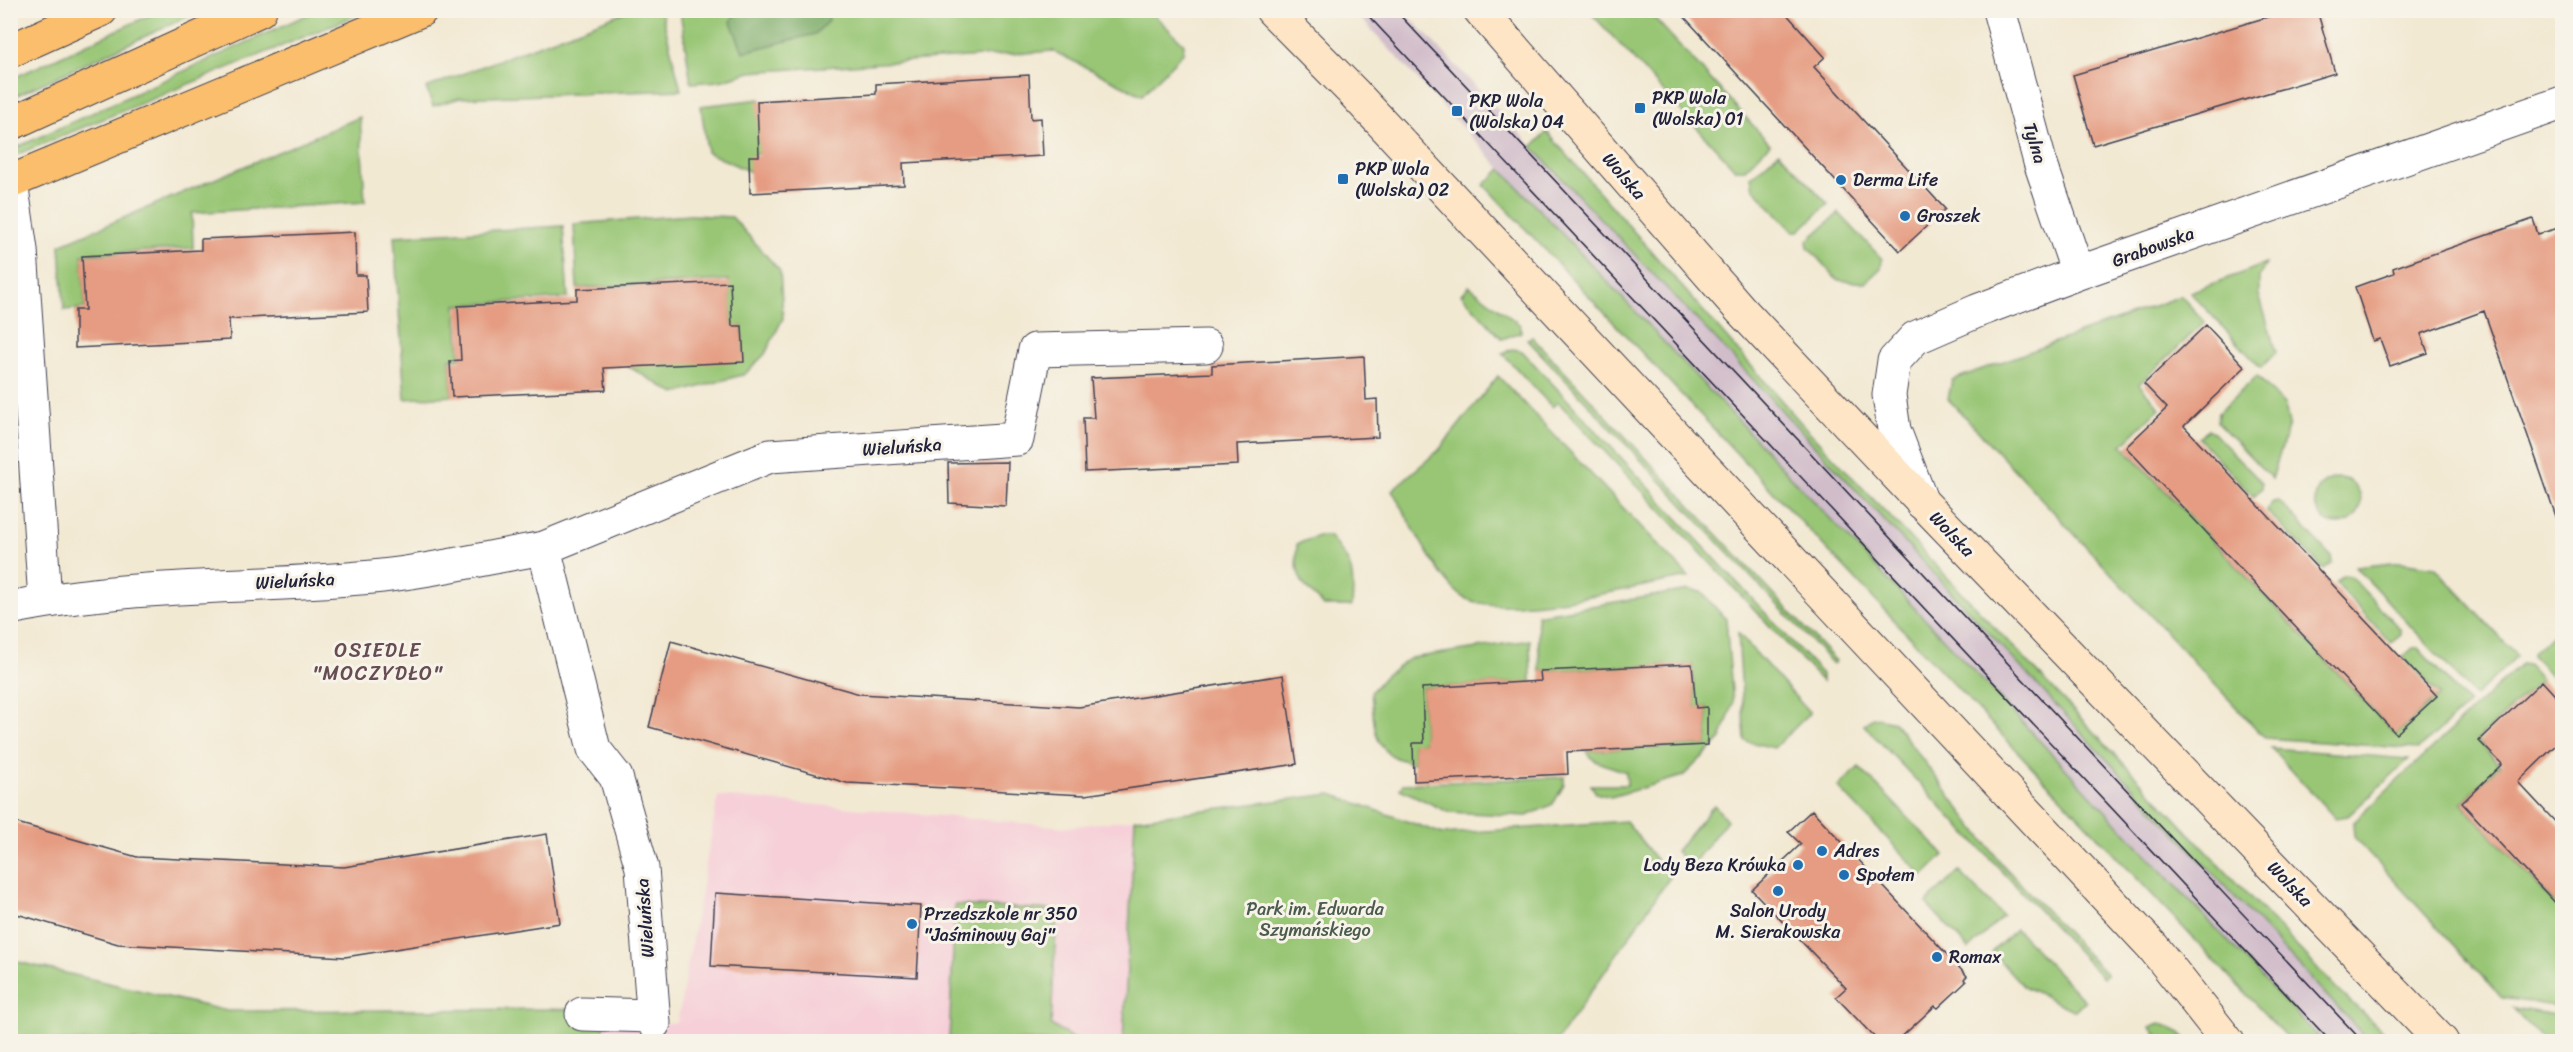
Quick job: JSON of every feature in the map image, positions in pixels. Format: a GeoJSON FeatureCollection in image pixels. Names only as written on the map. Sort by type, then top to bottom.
{"type":"FeatureCollection","features":[{"type":"Feature","properties":{"kind":"main road"},"geometry":{"type":"LineString","coordinates":[[10,51],[101,10]]}},
{"type":"Feature","properties":{"kind":"main road"},"geometry":{"type":"LineString","coordinates":[[10,124],[260,10]]}},
{"type":"Feature","properties":{"kind":"main road"},"geometry":{"type":"LineString","coordinates":[[11,182],[421,10]]}},
{"type":"Feature","properties":{"kind":"main road"},"geometry":{"type":"LineString","coordinates":[[1272,10],[1353,92],[2153,946],[2228,1041]]}},
{"type":"Feature","properties":{"kind":"main road","name":"Wolska"},"geometry":{"type":"LineString","coordinates":[[1480,10],[1740,309],[1923,503],[2442,1041]]}},
{"type":"Feature","properties":{"kind":"street","name":"Tylna"},"geometry":{"type":"LineString","coordinates":[[1999,10],[2040,162],[2078,273]]}},
{"type":"Feature","properties":{"kind":"street","name":"Grabowska"},"geometry":{"type":"LineString","coordinates":[[1923,503],[1894,430],[1889,395],[1893,361],[1915,338],[1977,311],[2078,273],[2562,103]]}},
{"type":"Feature","properties":{"kind":"street"},"geometry":{"type":"LineString","coordinates":[[11,182],[21,250],[45,600]]}},
{"type":"Feature","properties":{"kind":"street","name":"Wieluńska"},"geometry":{"type":"LineString","coordinates":[[10,608],[45,600],[121,592],[382,576],[544,548],[770,456],[1017,439],[1035,350],[1206,346]]}},
{"type":"Feature","properties":{"kind":"street","name":"Wieluńska"},"geometry":{"type":"LineString","coordinates":[[544,548],[594,749],[616,777],[642,868],[653,1020],[582,1014]]}},
{"type":"Feature","properties":{"kind":"shaded area"},"geometry":{"type":"Polygon","coordinates":[[[1354,11],[1404,11],[1719,343],[2369,1041],[2322,1041],[1756,443],[1354,11]]]}},
{"type":"Feature","properties":{"kind":"shaded area","name":"Przedszkole nr 350 \"Jaśminowy Gaj\""},"geometry":{"type":"Polygon","coordinates":[[[718,796],[1066,827],[1135,819],[1123,1041],[605,1042],[603,1021],[677,1023],[718,796]]]}},
{"type":"Feature","properties":{"kind":"green space"},"geometry":{"type":"Polygon","coordinates":[[[161,10],[200,11],[11,98],[11,79],[161,10]]]}},
{"type":"Feature","properties":{"kind":"green space"},"geometry":{"type":"Polygon","coordinates":[[[661,10],[681,90],[460,98],[433,106],[426,88],[627,11],[661,10]]]}},
{"type":"Feature","properties":{"kind":"green space"},"geometry":{"type":"Polygon","coordinates":[[[736,10],[828,11],[829,20],[815,34],[743,52],[731,22],[736,10]]]}},
{"type":"Feature","properties":{"kind":"green space"},"geometry":{"type":"Polygon","coordinates":[[[315,11],[367,11],[11,157],[11,150],[315,11]]]}},
{"type":"Feature","properties":{"kind":"green space"},"geometry":{"type":"Polygon","coordinates":[[[680,11],[1150,11],[1184,44],[1183,53],[1142,95],[1053,51],[750,72],[720,81],[691,83],[680,11]]]}},
{"type":"Feature","properties":{"kind":"green space"},"geometry":{"type":"Polygon","coordinates":[[[1589,11],[1648,11],[1770,144],[1745,169],[1735,169],[1589,11]]]}},
{"type":"Feature","properties":{"kind":"green space"},"geometry":{"type":"Polygon","coordinates":[[[760,99],[763,153],[754,154],[755,174],[707,152],[701,106],[760,99]]]}},
{"type":"Feature","properties":{"kind":"green space"},"geometry":{"type":"Polygon","coordinates":[[[360,117],[365,202],[192,213],[193,248],[82,255],[85,308],[64,310],[60,245],[360,117]]]}},
{"type":"Feature","properties":{"kind":"green space"},"geometry":{"type":"Polygon","coordinates":[[[1547,132],[1802,424],[2339,991],[2393,1041],[2369,1041],[1719,343],[1532,147],[1547,132]]]}},
{"type":"Feature","properties":{"kind":"green space"},"geometry":{"type":"Polygon","coordinates":[[[1779,152],[1828,204],[1799,231],[1793,231],[1753,188],[1751,177],[1779,152]]]}},
{"type":"Feature","properties":{"kind":"green space"},"geometry":{"type":"Polygon","coordinates":[[[1501,169],[2322,1041],[2290,1041],[1484,185],[1501,169]]]}},
{"type":"Feature","properties":{"kind":"green space"},"geometry":{"type":"Polygon","coordinates":[[[1839,213],[1882,259],[1881,268],[1865,283],[1837,280],[1808,247],[1807,241],[1839,213]]]}},
{"type":"Feature","properties":{"kind":"green space"},"geometry":{"type":"Polygon","coordinates":[[[690,215],[732,217],[780,271],[783,318],[765,354],[745,374],[675,394],[626,365],[743,359],[742,326],[732,327],[729,280],[577,288],[574,224],[690,215]]]}},
{"type":"Feature","properties":{"kind":"green space"},"geometry":{"type":"Polygon","coordinates":[[[563,226],[568,298],[456,305],[460,358],[450,359],[452,396],[405,399],[394,236],[563,226]]]}},
{"type":"Feature","properties":{"kind":"green space"},"geometry":{"type":"Polygon","coordinates":[[[2266,264],[2259,277],[2259,295],[2276,352],[2261,368],[2190,292],[2266,264]]]}},
{"type":"Feature","properties":{"kind":"green space"},"geometry":{"type":"Polygon","coordinates":[[[1469,286],[1520,325],[1521,332],[1502,339],[1461,294],[1469,286]]]}},
{"type":"Feature","properties":{"kind":"green space"},"geometry":{"type":"Polygon","coordinates":[[[2181,296],[2205,322],[2139,384],[2160,408],[2122,445],[2396,735],[2439,695],[2403,657],[2413,648],[2418,648],[2469,704],[2418,749],[2265,738],[1948,399],[1952,380],[2181,296]]]}},
{"type":"Feature","properties":{"kind":"green space"},"geometry":{"type":"Polygon","coordinates":[[[1532,337],[1836,661],[1833,664],[1527,339],[1532,337]]]}},
{"type":"Feature","properties":{"kind":"green space"},"geometry":{"type":"Polygon","coordinates":[[[1513,349],[1522,351],[1822,674],[1822,681],[1558,402],[1552,407],[1502,353],[1513,349]]]}},
{"type":"Feature","properties":{"kind":"green space"},"geometry":{"type":"Polygon","coordinates":[[[1498,376],[1689,577],[1572,599],[1507,605],[1481,603],[1463,597],[1453,589],[1424,548],[1392,490],[1439,450],[1498,376]]]}},
{"type":"Feature","properties":{"kind":"green space"},"geometry":{"type":"Polygon","coordinates":[[[2257,376],[2285,405],[2289,424],[2272,479],[2217,422],[2218,413],[2257,376]]]}},
{"type":"Feature","properties":{"kind":"green space"},"geometry":{"type":"Polygon","coordinates":[[[2208,429],[2262,483],[2262,488],[2254,497],[2199,438],[2208,429]]]}},
{"type":"Feature","properties":{"kind":"green space"},"geometry":{"type":"Polygon","coordinates":[[[2338,478],[2354,485],[2361,501],[2354,517],[2338,524],[2322,517],[2315,501],[2322,485],[2338,478]]]}},
{"type":"Feature","properties":{"kind":"green space"},"geometry":{"type":"Polygon","coordinates":[[[2279,501],[2331,556],[2332,563],[2324,570],[2266,510],[2273,502],[2279,501]]]}},
{"type":"Feature","properties":{"kind":"green space"},"geometry":{"type":"Polygon","coordinates":[[[1318,536],[1329,536],[1347,560],[1353,584],[1352,606],[1324,606],[1301,579],[1297,565],[1297,544],[1318,536]]]}},
{"type":"Feature","properties":{"kind":"green space"},"geometry":{"type":"Polygon","coordinates":[[[2401,562],[2435,567],[2517,656],[2475,696],[2356,567],[2401,562]]]}},
{"type":"Feature","properties":{"kind":"green space"},"geometry":{"type":"Polygon","coordinates":[[[2344,575],[2350,576],[2400,629],[2401,635],[2391,643],[2336,583],[2344,575]]]}},
{"type":"Feature","properties":{"kind":"green space"},"geometry":{"type":"Polygon","coordinates":[[[1689,590],[1701,592],[1726,619],[1733,704],[1721,739],[1683,776],[1611,797],[1596,793],[1591,785],[1627,785],[1626,772],[1595,761],[1586,751],[1707,745],[1707,707],[1696,708],[1692,664],[1540,671],[1537,615],[1689,590]]]}},
{"type":"Feature","properties":{"kind":"green space"},"geometry":{"type":"Polygon","coordinates":[[[2562,625],[2562,687],[2533,657],[2533,653],[2562,625]]]}},
{"type":"Feature","properties":{"kind":"green space"},"geometry":{"type":"Polygon","coordinates":[[[1738,633],[1810,713],[1774,748],[1745,741],[1738,633]]]}},
{"type":"Feature","properties":{"kind":"green space"},"geometry":{"type":"Polygon","coordinates":[[[1530,640],[1531,682],[1422,688],[1424,743],[1413,744],[1414,763],[1390,754],[1383,747],[1375,728],[1371,692],[1386,675],[1411,658],[1530,640]]]}},
{"type":"Feature","properties":{"kind":"green space"},"geometry":{"type":"Polygon","coordinates":[[[2521,664],[2528,665],[2541,680],[2477,740],[2500,765],[2461,803],[2562,911],[2562,1007],[2502,998],[2354,837],[2353,823],[2521,664]]]}},
{"type":"Feature","properties":{"kind":"green space"},"geometry":{"type":"Polygon","coordinates":[[[1873,717],[1894,722],[2001,863],[2107,975],[2103,978],[1864,725],[1873,717]]]}},
{"type":"Feature","properties":{"kind":"green space"},"geometry":{"type":"Polygon","coordinates":[[[2271,748],[2409,759],[2348,816],[2335,818],[2271,748]]]}},
{"type":"Feature","properties":{"kind":"green space"},"geometry":{"type":"Polygon","coordinates":[[[1859,767],[1944,855],[1923,876],[1838,787],[1859,767]]]}},
{"type":"Feature","properties":{"kind":"green space"},"geometry":{"type":"Polygon","coordinates":[[[1564,777],[1564,785],[1553,804],[1527,816],[1448,812],[1400,789],[1403,784],[1564,777]]]}},
{"type":"Feature","properties":{"kind":"green space","name":"Park im. Edwarda Szymańskiego"},"geometry":{"type":"Polygon","coordinates":[[[1331,794],[1443,834],[1626,821],[1670,877],[1557,1041],[1123,1041],[1135,819],[1331,794]]]}},
{"type":"Feature","properties":{"kind":"green space"},"geometry":{"type":"Polygon","coordinates":[[[1714,805],[1727,820],[1690,867],[1676,851],[1714,805]]]}},
{"type":"Feature","properties":{"kind":"green space"},"geometry":{"type":"Polygon","coordinates":[[[1959,871],[2003,916],[1969,949],[1926,903],[1959,871]]]}},
{"type":"Feature","properties":{"kind":"green space"},"geometry":{"type":"Polygon","coordinates":[[[955,905],[1057,910],[1051,1025],[1077,1041],[949,1041],[955,905]]]}},
{"type":"Feature","properties":{"kind":"green space"},"geometry":{"type":"Polygon","coordinates":[[[2016,929],[2085,1001],[2075,1011],[2023,986],[1992,952],[2016,929]]]}},
{"type":"Feature","properties":{"kind":"green space"},"geometry":{"type":"Polygon","coordinates":[[[10,960],[227,1011],[569,1009],[603,1021],[605,1041],[11,1041],[10,960]]]}},
{"type":"Feature","properties":{"kind":"green space"},"geometry":{"type":"Polygon","coordinates":[[[2513,1008],[2562,1016],[2562,1041],[2544,1041],[2513,1008]]]}},
{"type":"Feature","properties":{"kind":"green space"},"geometry":{"type":"Polygon","coordinates":[[[2160,1023],[2181,1033],[2187,1041],[2163,1041],[2150,1027],[2160,1023]]]}},
{"type":"Feature","properties":{"kind":"building"},"geometry":{"type":"Polygon","coordinates":[[[1678,10],[1783,10],[1825,57],[1814,67],[1945,209],[1900,251],[1678,10]]]}},
{"type":"Feature","properties":{"kind":"building"},"geometry":{"type":"Polygon","coordinates":[[[2291,10],[2317,10],[2335,73],[2093,145],[2073,75],[2291,10]]]}},
{"type":"Feature","properties":{"kind":"building"},"geometry":{"type":"Polygon","coordinates":[[[1029,75],[1031,119],[1041,118],[1043,156],[903,163],[904,185],[750,193],[749,156],[759,156],[757,101],[876,94],[876,84],[1029,75]]]}},
{"type":"Feature","properties":{"kind":"building"},"geometry":{"type":"Polygon","coordinates":[[[2533,219],[2538,234],[2562,227],[2562,521],[2558,522],[2484,311],[2421,334],[2428,353],[2390,366],[2380,339],[2373,341],[2355,287],[2394,273],[2393,268],[2533,219]]]}},
{"type":"Feature","properties":{"kind":"building"},"geometry":{"type":"Polygon","coordinates":[[[355,232],[356,275],[366,275],[368,312],[229,319],[230,340],[75,348],[75,310],[85,310],[82,256],[201,250],[201,239],[355,232]]]}},
{"type":"Feature","properties":{"kind":"building"},"geometry":{"type":"Polygon","coordinates":[[[730,282],[732,326],[742,326],[744,362],[604,368],[606,390],[452,397],[450,361],[461,360],[458,306],[577,300],[577,289],[730,282]]]}},
{"type":"Feature","properties":{"kind":"building"},"geometry":{"type":"Polygon","coordinates":[[[2206,325],[2245,367],[2184,426],[2437,696],[2396,734],[2126,447],[2167,408],[2144,384],[2206,325]]]}},
{"type":"Feature","properties":{"kind":"building"},"geometry":{"type":"Polygon","coordinates":[[[1364,356],[1366,400],[1377,399],[1378,437],[1237,444],[1238,465],[1085,472],[1083,418],[1094,418],[1091,378],[1212,373],[1212,365],[1364,356]]]}},
{"type":"Feature","properties":{"kind":"building"},"geometry":{"type":"Polygon","coordinates":[[[1008,462],[1006,506],[949,503],[948,463],[1008,462]]]}},
{"type":"Feature","properties":{"kind":"building"},"geometry":{"type":"Polygon","coordinates":[[[671,641],[860,694],[1079,707],[1283,675],[1297,764],[1085,795],[847,783],[649,727],[671,641]]]}},
{"type":"Feature","properties":{"kind":"building"},"geometry":{"type":"Polygon","coordinates":[[[1692,664],[1696,708],[1707,707],[1707,745],[1567,752],[1568,774],[1414,781],[1413,743],[1424,743],[1422,688],[1541,681],[1540,671],[1692,664]]]}},
{"type":"Feature","properties":{"kind":"building"},"geometry":{"type":"Polygon","coordinates":[[[2542,681],[2562,703],[2562,739],[2518,782],[2562,829],[2562,910],[2462,803],[2502,764],[2479,741],[2542,681]]]}},
{"type":"Feature","properties":{"kind":"building"},"geometry":{"type":"Polygon","coordinates":[[[1812,810],[1967,976],[1964,979],[1966,982],[1938,1008],[1935,1006],[1897,1041],[1878,1041],[1836,997],[1846,988],[1752,890],[1801,844],[1788,832],[1812,810]]]}},
{"type":"Feature","properties":{"kind":"building"},"geometry":{"type":"Polygon","coordinates":[[[10,821],[137,857],[344,867],[547,834],[560,923],[345,957],[118,944],[10,912],[10,821]]]}},
{"type":"Feature","properties":{"kind":"building"},"geometry":{"type":"Polygon","coordinates":[[[715,893],[921,906],[917,977],[711,966],[715,893]]]}},
{"type":"Feature","properties":{"kind":"tram line"},"geometry":{"type":"LineString","coordinates":[[1363,10],[2331,1042]]}},
{"type":"Feature","properties":{"kind":"tram line"},"geometry":{"type":"LineString","coordinates":[[1395,10],[2363,1042]]}},
{"type":"Feature","properties":{"kind":"place","name":"PKP Wola (Wolska) 01"},"geometry":{"type":"Point","coordinates":[1640,108]}},
{"type":"Feature","properties":{"kind":"place","name":"PKP Wola (Wolska) 04"},"geometry":{"type":"Point","coordinates":[1457,111]}},
{"type":"Feature","properties":{"kind":"place","name":"PKP Wola (Wolska) 02"},"geometry":{"type":"Point","coordinates":[1343,179]}},
{"type":"Feature","properties":{"kind":"place","name":"Derma Life"},"geometry":{"type":"Point","coordinates":[1841,180]}},
{"type":"Feature","properties":{"kind":"place","name":"Groszek"},"geometry":{"type":"Point","coordinates":[1905,216]}},
{"type":"Feature","properties":{"kind":"place","name":"Adres"},"geometry":{"type":"Point","coordinates":[1822,851]}},
{"type":"Feature","properties":{"kind":"place","name":"Lody Beza Krówka"},"geometry":{"type":"Point","coordinates":[1798,865]}},
{"type":"Feature","properties":{"kind":"place","name":"Społem"},"geometry":{"type":"Point","coordinates":[1844,875]}},
{"type":"Feature","properties":{"kind":"place","name":"Salon Urody M. Sierakowska"},"geometry":{"type":"Point","coordinates":[1778,891]}},
{"type":"Feature","properties":{"kind":"place","name":"Przedszkole nr 350 \"Jaśminowy Gaj\""},"geometry":{"type":"Point","coordinates":[912,924]}},
{"type":"Feature","properties":{"kind":"place","name":"Romax"},"geometry":{"type":"Point","coordinates":[1937,957]}},
{"type":"Feature","properties":{"kind":"district","name":"OSIEDLE \"MOCZYDŁO\""},"geometry":{"type":"Point","coordinates":[378,662]}}]}
